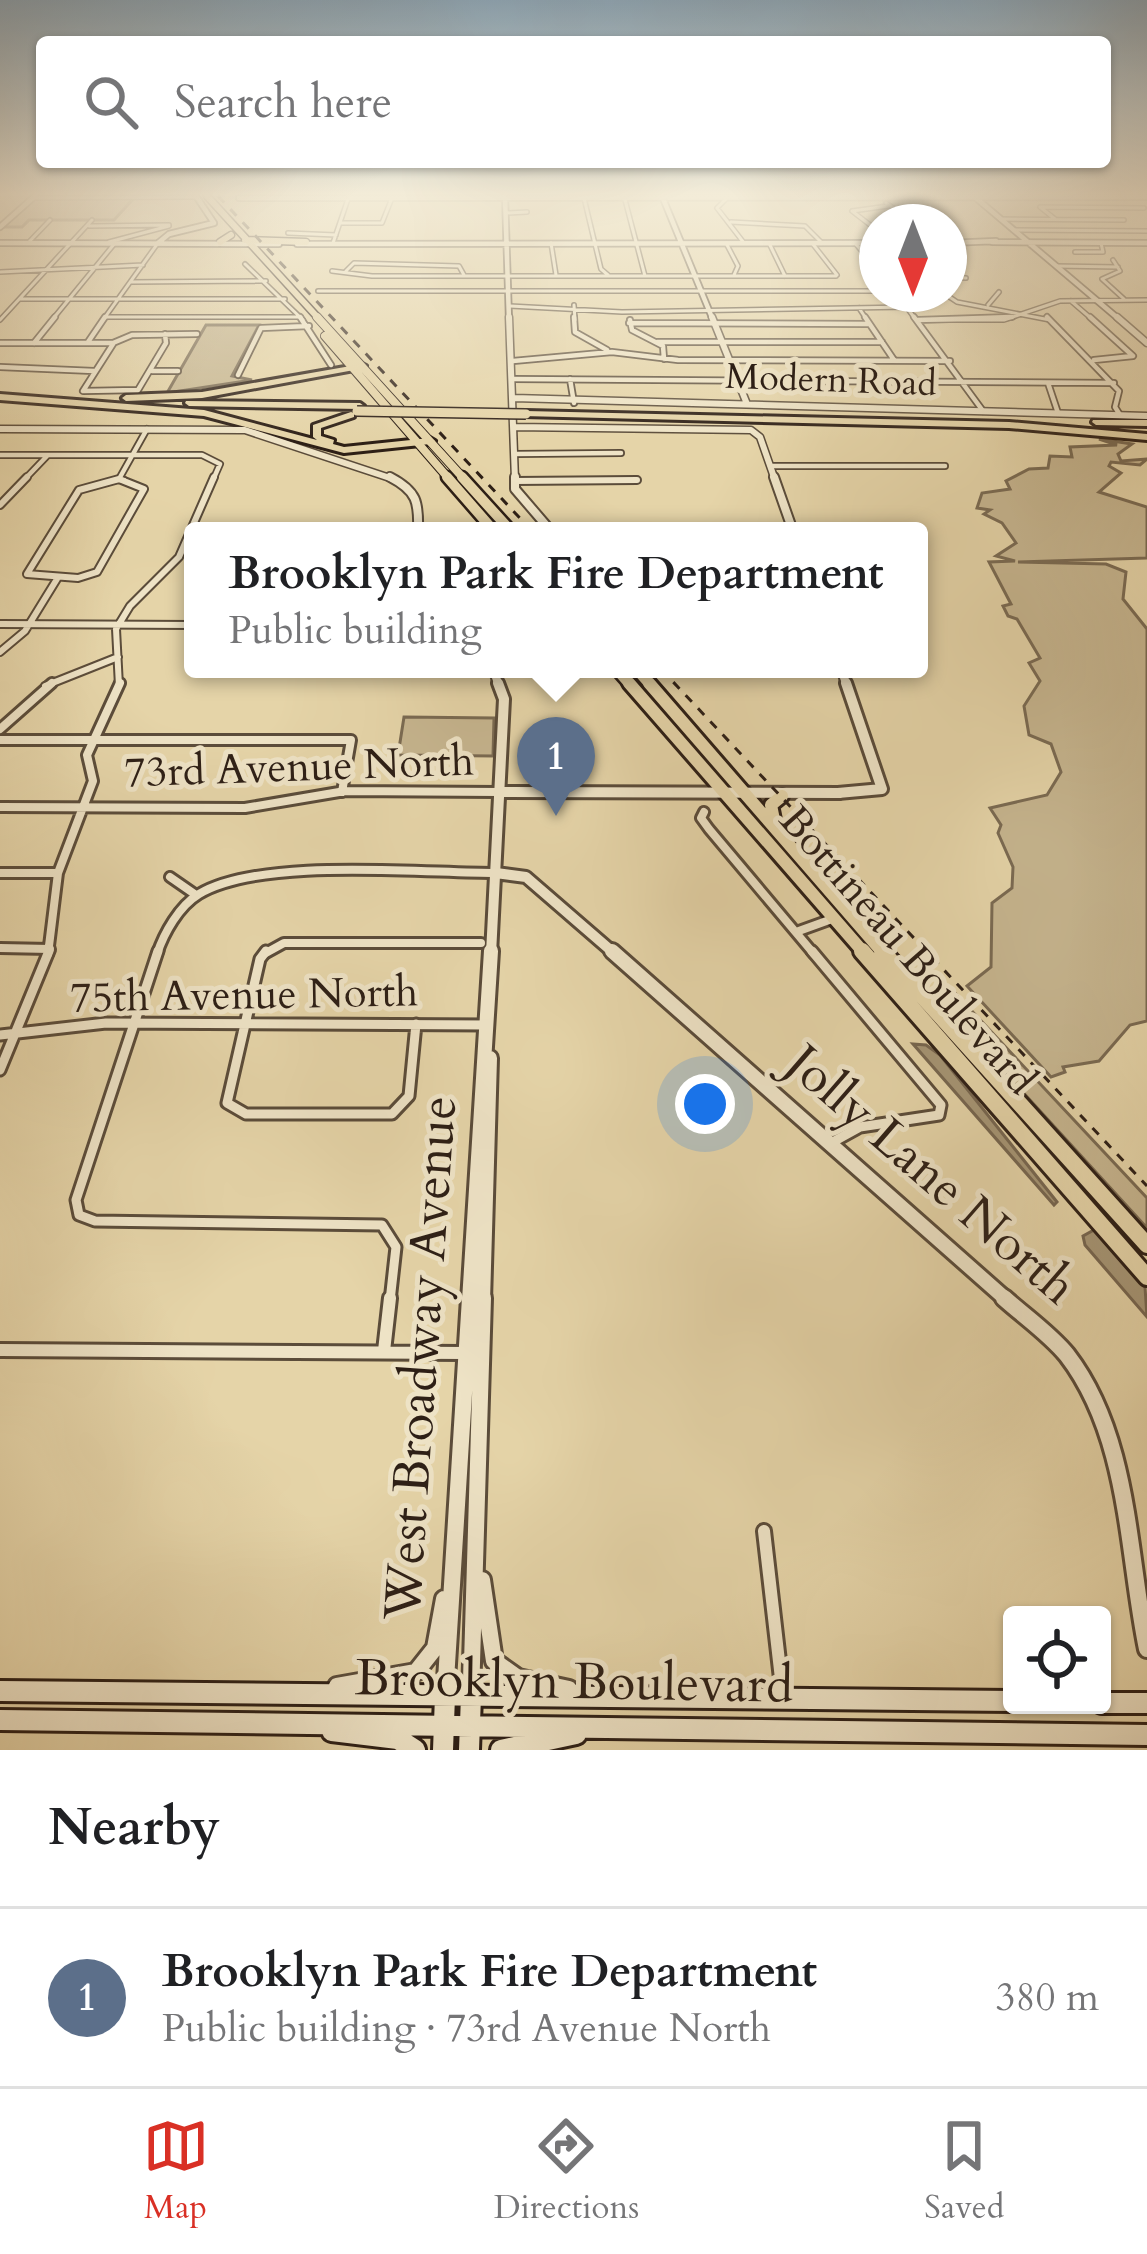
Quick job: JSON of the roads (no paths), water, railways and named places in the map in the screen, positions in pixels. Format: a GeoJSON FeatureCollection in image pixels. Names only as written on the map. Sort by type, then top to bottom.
{"type":"FeatureCollection","features":[{"type":"Feature","properties":{"kind":"highway"},"geometry":{"type":"LineString","coordinates":[[275,278],[357,368]]}},
{"type":"Feature","properties":{"kind":"highway"},"geometry":{"type":"LineString","coordinates":[[275,278],[502,522]]}},
{"type":"Feature","properties":{"kind":"highway"},"geometry":{"type":"LineString","coordinates":[[57,397],[159,398],[332,368],[357,368]]}},
{"type":"Feature","properties":{"kind":"highway"},"geometry":{"type":"LineString","coordinates":[[357,368],[295,384],[290,394],[305,401],[358,409]]}},
{"type":"Feature","properties":{"kind":"highway"},"geometry":{"type":"LineString","coordinates":[[0,394],[220,416],[344,450],[421,439]]}},
{"type":"Feature","properties":{"kind":"highway"},"geometry":{"type":"LineString","coordinates":[[0,394],[486,414],[951,418],[1147,431]]}},
{"type":"Feature","properties":{"kind":"highway"},"geometry":{"type":"LineString","coordinates":[[75,403],[462,408],[1147,431]]}},
{"type":"Feature","properties":{"kind":"highway"},"geometry":{"type":"LineString","coordinates":[[358,409],[322,422],[315,433],[329,442],[353,446],[421,439]]}},
{"type":"Feature","properties":{"kind":"highway"},"geometry":{"type":"LineString","coordinates":[[421,439],[487,522]]}},
{"type":"Feature","properties":{"kind":"highway","name":"Bottineau Boulevard"},"geometry":{"type":"LineString","coordinates":[[624,678],[1147,1277]]}},
{"type":"Feature","properties":{"kind":"highway","name":"Bottineau Boulevard"},"geometry":{"type":"LineString","coordinates":[[644,678],[966,1048],[1147,1245]]}},
{"type":"Feature","properties":{"kind":"highway"},"geometry":{"type":"LineString","coordinates":[[779,830],[770,809],[782,796]]}},
{"type":"Feature","properties":{"kind":"main road","name":"Brooklyn Boulevard"},"geometry":{"type":"LineString","coordinates":[[0,1691],[264,1693],[444,1711]]}},
{"type":"Feature","properties":{"kind":"main road","name":"Brooklyn Boulevard"},"geometry":{"type":"LineString","coordinates":[[0,1720],[265,1723],[633,1699],[1003,1701]]}},
{"type":"Feature","properties":{"kind":"main road"},"geometry":{"type":"LineString","coordinates":[[784,1699],[788,1740]]}},
{"type":"Feature","properties":{"kind":"main road"},"geometry":{"type":"LineString","coordinates":[[1111,1702],[1147,1703]]}},
{"type":"Feature","properties":{"kind":"main road","name":"West Broadway Avenue"},"geometry":{"type":"LineString","coordinates":[[443,1750],[444,1711]]}},
{"type":"Feature","properties":{"kind":"main road","name":"Brooklyn Boulevard"},"geometry":{"type":"LineString","coordinates":[[471,1711],[608,1728],[788,1740],[1147,1735]]}},
{"type":"Feature","properties":{"kind":"main road","name":"West Broadway Avenue"},"geometry":{"type":"LineString","coordinates":[[469,1750],[471,1711]]}},
{"type":"Feature","properties":{"kind":"main road"},"geometry":{"type":"LineString","coordinates":[[265,1723],[398,1739],[415,1750]]}},
{"type":"Feature","properties":{"kind":"main road"},"geometry":{"type":"LineString","coordinates":[[501,1750],[608,1728]]}},
{"type":"Feature","properties":{"kind":"street"},"geometry":{"type":"LineString","coordinates":[[0,320],[40,278]]}},
{"type":"Feature","properties":{"kind":"street"},"geometry":{"type":"LineString","coordinates":[[34,343],[86,278]]}},
{"type":"Feature","properties":{"kind":"street"},"geometry":{"type":"LineString","coordinates":[[87,343],[134,278]]}},
{"type":"Feature","properties":{"kind":"street"},"geometry":{"type":"LineString","coordinates":[[262,278],[309,326],[332,368]]}},
{"type":"Feature","properties":{"kind":"street"},"geometry":{"type":"LineString","coordinates":[[398,298],[405,278]]}},
{"type":"Feature","properties":{"kind":"street"},"geometry":{"type":"LineString","coordinates":[[509,278],[514,481],[521,500],[542,522]]}},
{"type":"Feature","properties":{"kind":"street"},"geometry":{"type":"LineString","coordinates":[[698,278],[747,404]]}},
{"type":"Feature","properties":{"kind":"street"},"geometry":{"type":"LineString","coordinates":[[1070,278],[1147,343]]}},
{"type":"Feature","properties":{"kind":"street"},"geometry":{"type":"LineString","coordinates":[[1106,278],[1102,279],[1125,300]]}},
{"type":"Feature","properties":{"kind":"street"},"geometry":{"type":"LineString","coordinates":[[130,282],[266,281]]}},
{"type":"Feature","properties":{"kind":"street"},"geometry":{"type":"LineString","coordinates":[[318,291],[859,291]]}},
{"type":"Feature","properties":{"kind":"street"},"geometry":{"type":"LineString","coordinates":[[988,305],[999,292]]}},
{"type":"Feature","properties":{"kind":"street"},"geometry":{"type":"LineString","coordinates":[[21,299],[285,299]]}},
{"type":"Feature","properties":{"kind":"street"},"geometry":{"type":"LineString","coordinates":[[1070,300],[1133,356],[1092,360]]}},
{"type":"Feature","properties":{"kind":"street"},"geometry":{"type":"LineString","coordinates":[[918,320],[1004,320],[1070,300],[1147,300]]}},
{"type":"Feature","properties":{"kind":"street"},"geometry":{"type":"LineString","coordinates":[[967,303],[1031,311],[1048,318],[1114,383],[1120,415]]}},
{"type":"Feature","properties":{"kind":"street"},"geometry":{"type":"LineString","coordinates":[[574,305],[578,336],[612,352],[731,361],[950,361]]}},
{"type":"Feature","properties":{"kind":"street"},"geometry":{"type":"LineString","coordinates":[[510,306],[638,310],[858,307],[895,361]]}},
{"type":"Feature","properties":{"kind":"street"},"geometry":{"type":"LineString","coordinates":[[629,323],[638,310]]}},
{"type":"Feature","properties":{"kind":"street"},"geometry":{"type":"LineString","coordinates":[[912,312],[983,411]]}},
{"type":"Feature","properties":{"kind":"street"},"geometry":{"type":"LineString","coordinates":[[106,316],[301,317]]}},
{"type":"Feature","properties":{"kind":"street"},"geometry":{"type":"LineString","coordinates":[[629,323],[869,324]]}},
{"type":"Feature","properties":{"kind":"street"},"geometry":{"type":"LineString","coordinates":[[629,323],[665,349],[664,359]]}},
{"type":"Feature","properties":{"kind":"street"},"geometry":{"type":"LineString","coordinates":[[238,375],[262,328],[309,326]]}},
{"type":"Feature","properties":{"kind":"street"},"geometry":{"type":"LineString","coordinates":[[165,334],[166,344],[138,390],[82,390],[113,343],[127,335],[165,334],[197,334]]}},
{"type":"Feature","properties":{"kind":"street"},"geometry":{"type":"LineString","coordinates":[[657,341],[882,342]]}},
{"type":"Feature","properties":{"kind":"street"},"geometry":{"type":"LineString","coordinates":[[0,343],[113,343]]}},
{"type":"Feature","properties":{"kind":"street"},"geometry":{"type":"LineString","coordinates":[[513,361],[570,360],[612,352]]}},
{"type":"Feature","properties":{"kind":"street"},"geometry":{"type":"LineString","coordinates":[[0,367],[95,371]]}},
{"type":"Feature","properties":{"kind":"street"},"geometry":{"type":"LineString","coordinates":[[150,371],[178,371]]}},
{"type":"Feature","properties":{"kind":"street"},"geometry":{"type":"LineString","coordinates":[[513,379],[1114,383]]}},
{"type":"Feature","properties":{"kind":"street"},"geometry":{"type":"LineString","coordinates":[[570,379],[574,403]]}},
{"type":"Feature","properties":{"kind":"street"},"geometry":{"type":"LineString","coordinates":[[1047,382],[1058,413]]}},
{"type":"Feature","properties":{"kind":"street","name":"Modern Road"},"geometry":{"type":"LineString","coordinates":[[514,398],[1120,415],[1147,431]]}},
{"type":"Feature","properties":{"kind":"street"},"geometry":{"type":"LineString","coordinates":[[82,429],[89,417]]}},
{"type":"Feature","properties":{"kind":"street"},"geometry":{"type":"LineString","coordinates":[[514,427],[751,430],[760,437],[790,522]]}},
{"type":"Feature","properties":{"kind":"street"},"geometry":{"type":"LineString","coordinates":[[0,429],[245,430],[385,474],[415,494],[417,522]]}},
{"type":"Feature","properties":{"kind":"street"},"geometry":{"type":"LineString","coordinates":[[119,479],[147,429]]}},
{"type":"Feature","properties":{"kind":"street"},"geometry":{"type":"LineString","coordinates":[[515,454],[621,453]]}},
{"type":"Feature","properties":{"kind":"street"},"geometry":{"type":"LineString","coordinates":[[0,455],[215,457],[220,466],[196,522]]}},
{"type":"Feature","properties":{"kind":"street"},"geometry":{"type":"LineString","coordinates":[[0,505],[48,455]]}},
{"type":"Feature","properties":{"kind":"street"},"geometry":{"type":"LineString","coordinates":[[771,466],[945,466]]}},
{"type":"Feature","properties":{"kind":"street"},"geometry":{"type":"LineString","coordinates":[[119,479],[137,482],[144,489],[100,569],[83,577],[26,572],[79,490],[119,479]]}},
{"type":"Feature","properties":{"kind":"street"},"geometry":{"type":"LineString","coordinates":[[514,481],[637,480]]}},
{"type":"Feature","properties":{"kind":"street"},"geometry":{"type":"LineString","coordinates":[[0,1070],[50,949],[58,873],[93,781],[87,755],[122,679],[113,643],[118,625],[184,547]]}},
{"type":"Feature","properties":{"kind":"street"},"geometry":{"type":"LineString","coordinates":[[0,652],[29,624],[58,578]]}},
{"type":"Feature","properties":{"kind":"street"},"geometry":{"type":"LineString","coordinates":[[0,624],[184,625]]}},
{"type":"Feature","properties":{"kind":"street"},"geometry":{"type":"LineString","coordinates":[[0,729],[45,686],[118,656]]}},
{"type":"Feature","properties":{"kind":"street","name":"West Broadway Avenue"},"geometry":{"type":"LineString","coordinates":[[444,1711],[501,792],[504,699],[496,678]]}},
{"type":"Feature","properties":{"kind":"street","name":"73rd Avenue North"},"geometry":{"type":"LineString","coordinates":[[745,793],[880,792],[844,678]]}},
{"type":"Feature","properties":{"kind":"street"},"geometry":{"type":"LineString","coordinates":[[0,740],[351,740],[341,792]]}},
{"type":"Feature","properties":{"kind":"street","name":"73rd Avenue North"},"geometry":{"type":"LineString","coordinates":[[0,807],[260,807],[341,792],[841,793]]}},
{"type":"Feature","properties":{"kind":"street"},"geometry":{"type":"LineString","coordinates":[[704,812],[701,818],[941,1105],[940,1115],[864,1122],[831,1143]]}},
{"type":"Feature","properties":{"kind":"street"},"geometry":{"type":"LineString","coordinates":[[0,873],[58,873]]}},
{"type":"Feature","properties":{"kind":"street"},"geometry":{"type":"LineString","coordinates":[[384,1351],[396,1247],[390,1230],[382,1225],[94,1221],[79,1215],[76,1200],[170,921],[196,895],[250,874],[496,873]]}},
{"type":"Feature","properties":{"kind":"street","name":"Jolly Lane North"},"geometry":{"type":"LineString","coordinates":[[496,873],[526,877],[1050,1336],[1091,1388],[1112,1434],[1147,1649]]}},
{"type":"Feature","properties":{"kind":"street"},"geometry":{"type":"LineString","coordinates":[[170,877],[196,895]]}},
{"type":"Feature","properties":{"kind":"street"},"geometry":{"type":"LineString","coordinates":[[796,932],[832,919]]}},
{"type":"Feature","properties":{"kind":"street"},"geometry":{"type":"LineString","coordinates":[[416,1024],[409,1096],[400,1109],[383,1115],[246,1114],[231,1109],[226,1096],[263,953],[276,945],[481,944]]}},
{"type":"Feature","properties":{"kind":"street"},"geometry":{"type":"LineString","coordinates":[[0,948],[50,949]]}},
{"type":"Feature","properties":{"kind":"street","name":"75th Avenue North"},"geometry":{"type":"LineString","coordinates":[[0,1035],[135,1023],[489,1025]]}},
{"type":"Feature","properties":{"kind":"street","name":"West Broadway Avenue"},"geometry":{"type":"LineString","coordinates":[[471,1711],[484,1354],[488,1043]]}},
{"type":"Feature","properties":{"kind":"street"},"geometry":{"type":"LineString","coordinates":[[0,1350],[484,1354]]}},
{"type":"Feature","properties":{"kind":"street"},"geometry":{"type":"LineString","coordinates":[[764,1531],[784,1699]]}},
{"type":"Feature","properties":{"kind":"street"},"geometry":{"type":"LineString","coordinates":[[478,1541],[489,1652],[502,1674],[633,1699]]}},
{"type":"Feature","properties":{"kind":"street"},"geometry":{"type":"LineString","coordinates":[[264,1693],[387,1681],[416,1672],[438,1639],[454,1543]]}},
{"type":"Feature","properties":{"kind":"railway"},"geometry":{"type":"LineString","coordinates":[[295,278],[524,522]]}},
{"type":"Feature","properties":{"kind":"railway"},"geometry":{"type":"LineString","coordinates":[[669,678],[1147,1186]]}},
{"type":"Feature","properties":{"kind":"place","name":"Brooklyn Park Fire Department"},"geometry":{"type":"Point","coordinates":[556,816]}}]}
